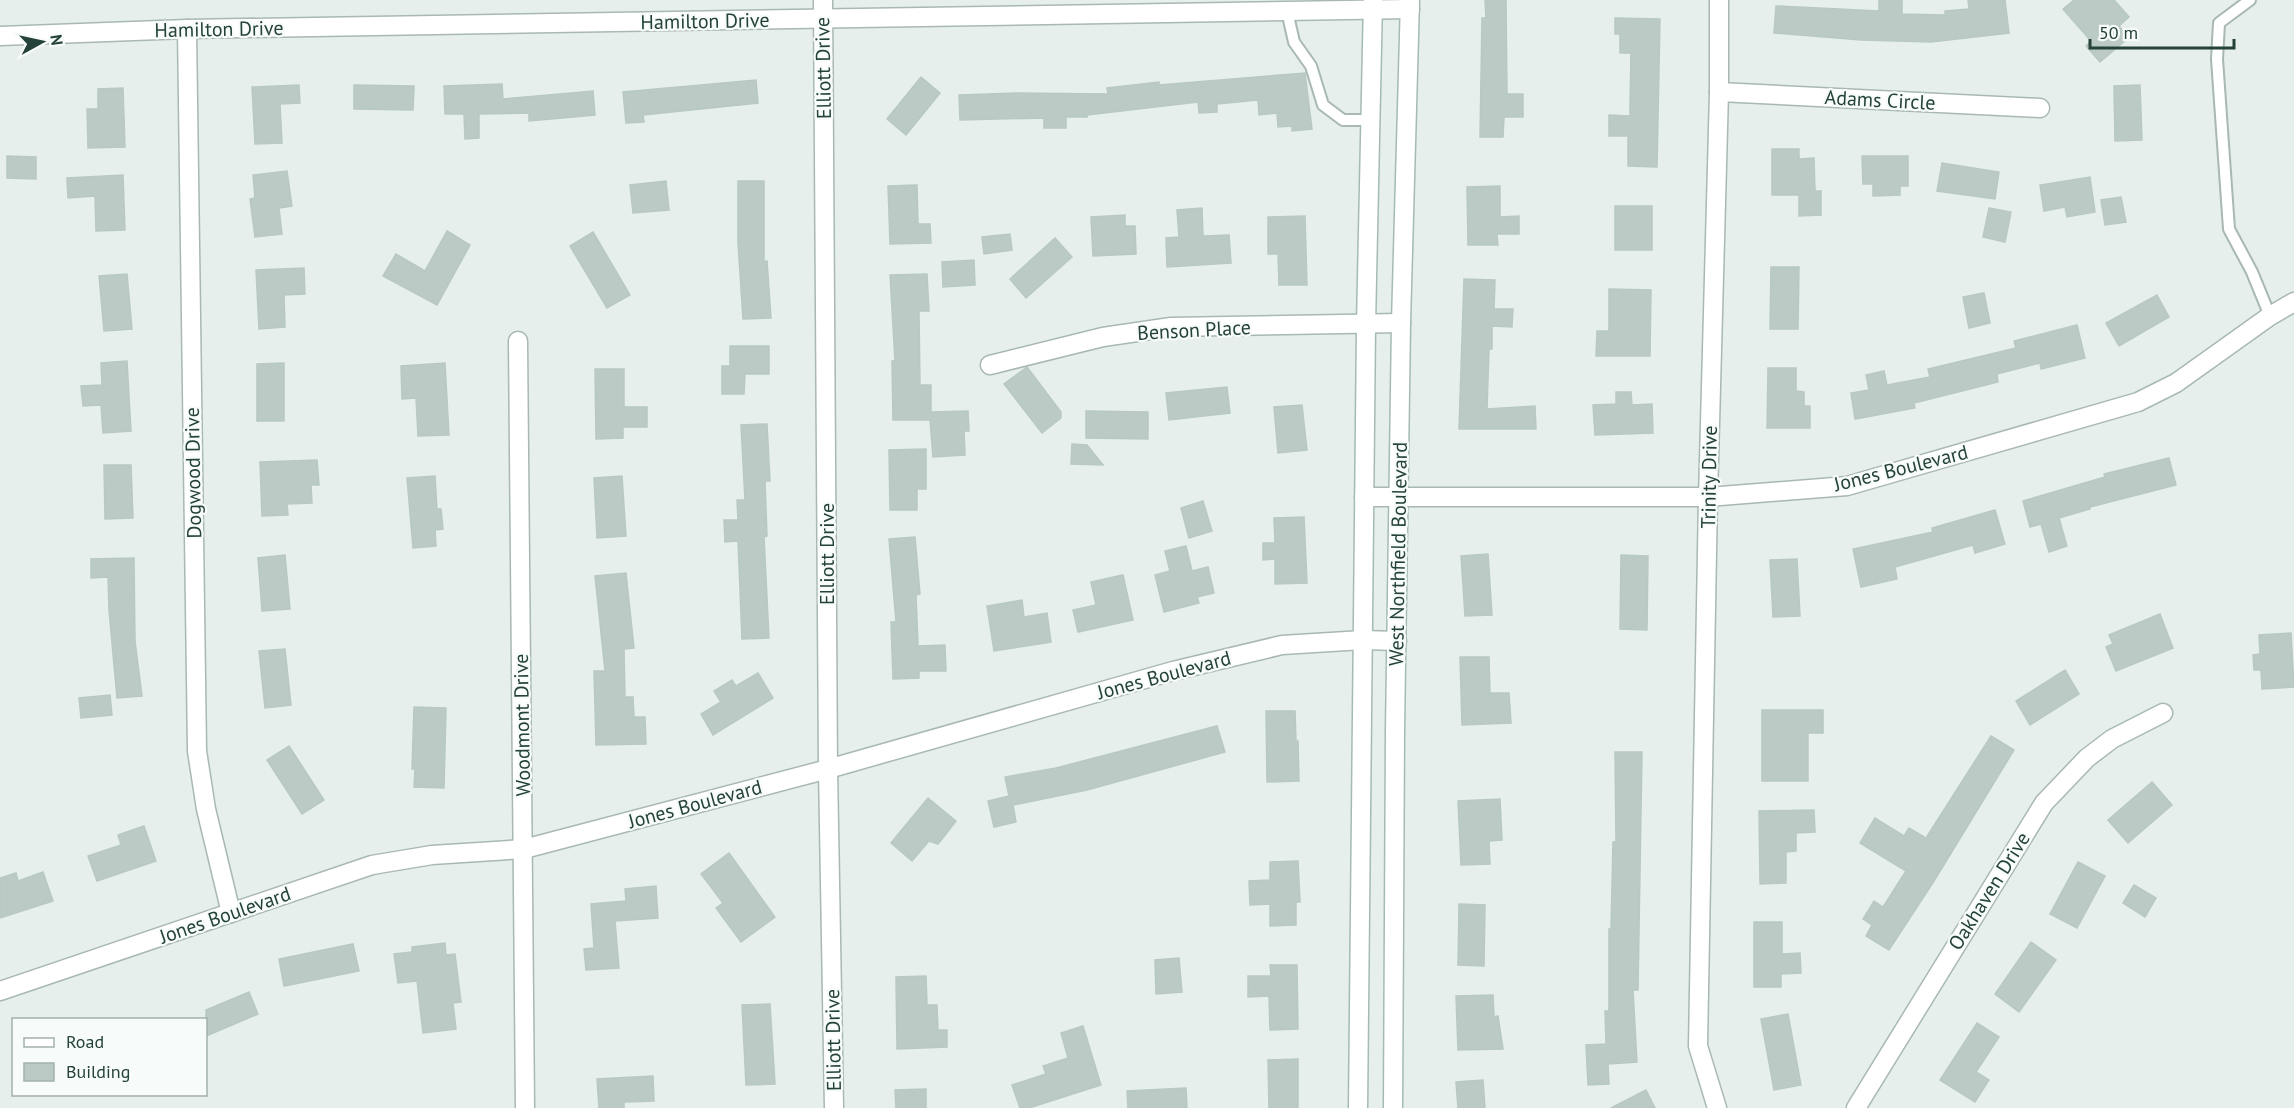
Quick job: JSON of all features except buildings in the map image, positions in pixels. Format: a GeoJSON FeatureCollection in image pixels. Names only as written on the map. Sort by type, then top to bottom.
{"type":"FeatureCollection","features":[{"type":"Feature","properties":{"kind":"street","name":"Elliott Drive"},"geometry":{"type":"LineString","coordinates":[[823,0],[828,769],[834,1108]]}},
{"type":"Feature","properties":{"kind":"street","name":"Trinity Drive"},"geometry":{"type":"LineString","coordinates":[[1717,1108],[1698,1046],[1708,496],[1719,92],[1719,0]]}},
{"type":"Feature","properties":{"kind":"street","name":"Hamilton Drive"},"geometry":{"type":"LineString","coordinates":[[0,36],[187,29],[1287,11],[1410,4]]}},
{"type":"Feature","properties":{"kind":"street","name":"West Northfield Boulevard"},"geometry":{"type":"LineString","coordinates":[[1393,1108],[1398,498],[1410,4]]}},
{"type":"Feature","properties":{"kind":"street","name":"West Northfield Boulevard"},"geometry":{"type":"LineString","coordinates":[[1358,1108],[1366,325],[1373,5]]}},
{"type":"Feature","properties":{"kind":"street","name":"Dogwood Drive"},"geometry":{"type":"LineString","coordinates":[[187,29],[197,751],[207,809],[231,913]]}},
{"type":"Feature","properties":{"kind":"street","name":"Adams Circle"},"geometry":{"type":"LineString","coordinates":[[1719,92],[2040,108]]}},
{"type":"Feature","properties":{"kind":"street","name":"Jones Boulevard"},"geometry":{"type":"LineString","coordinates":[[1364,496],[1398,498],[1708,496],[1847,486],[2138,402],[2176,383],[2270,316],[2294,302]]}},
{"type":"Feature","properties":{"kind":"street","name":"Benson Place"},"geometry":{"type":"LineString","coordinates":[[990,365],[1103,337],[1172,327],[1401,323]]}},
{"type":"Feature","properties":{"kind":"street","name":"Woodmont Drive"},"geometry":{"type":"LineString","coordinates":[[518,341],[525,1108]]}},
{"type":"Feature","properties":{"kind":"street","name":"Jones Boulevard"},"geometry":{"type":"LineString","coordinates":[[0,991],[372,865],[432,855],[524,849],[828,769],[1173,671],[1282,645],[1363,640],[1397,641]]}},
{"type":"Feature","properties":{"kind":"street","name":"Oakhaven Drive"},"geometry":{"type":"LineString","coordinates":[[1856,1108],[2044,803],[2086,758],[2112,739],[2163,713]]}},
{"type":"Feature","properties":{"kind":"lane"},"geometry":{"type":"LineString","coordinates":[[2250,0],[2219,23],[2217,59],[2224,179],[2229,229],[2252,272],[2270,316]]}},
{"type":"Feature","properties":{"kind":"lane"},"geometry":{"type":"LineString","coordinates":[[1287,11],[1294,42],[1311,66],[1323,105],[1343,120],[1371,120]]}}]}
